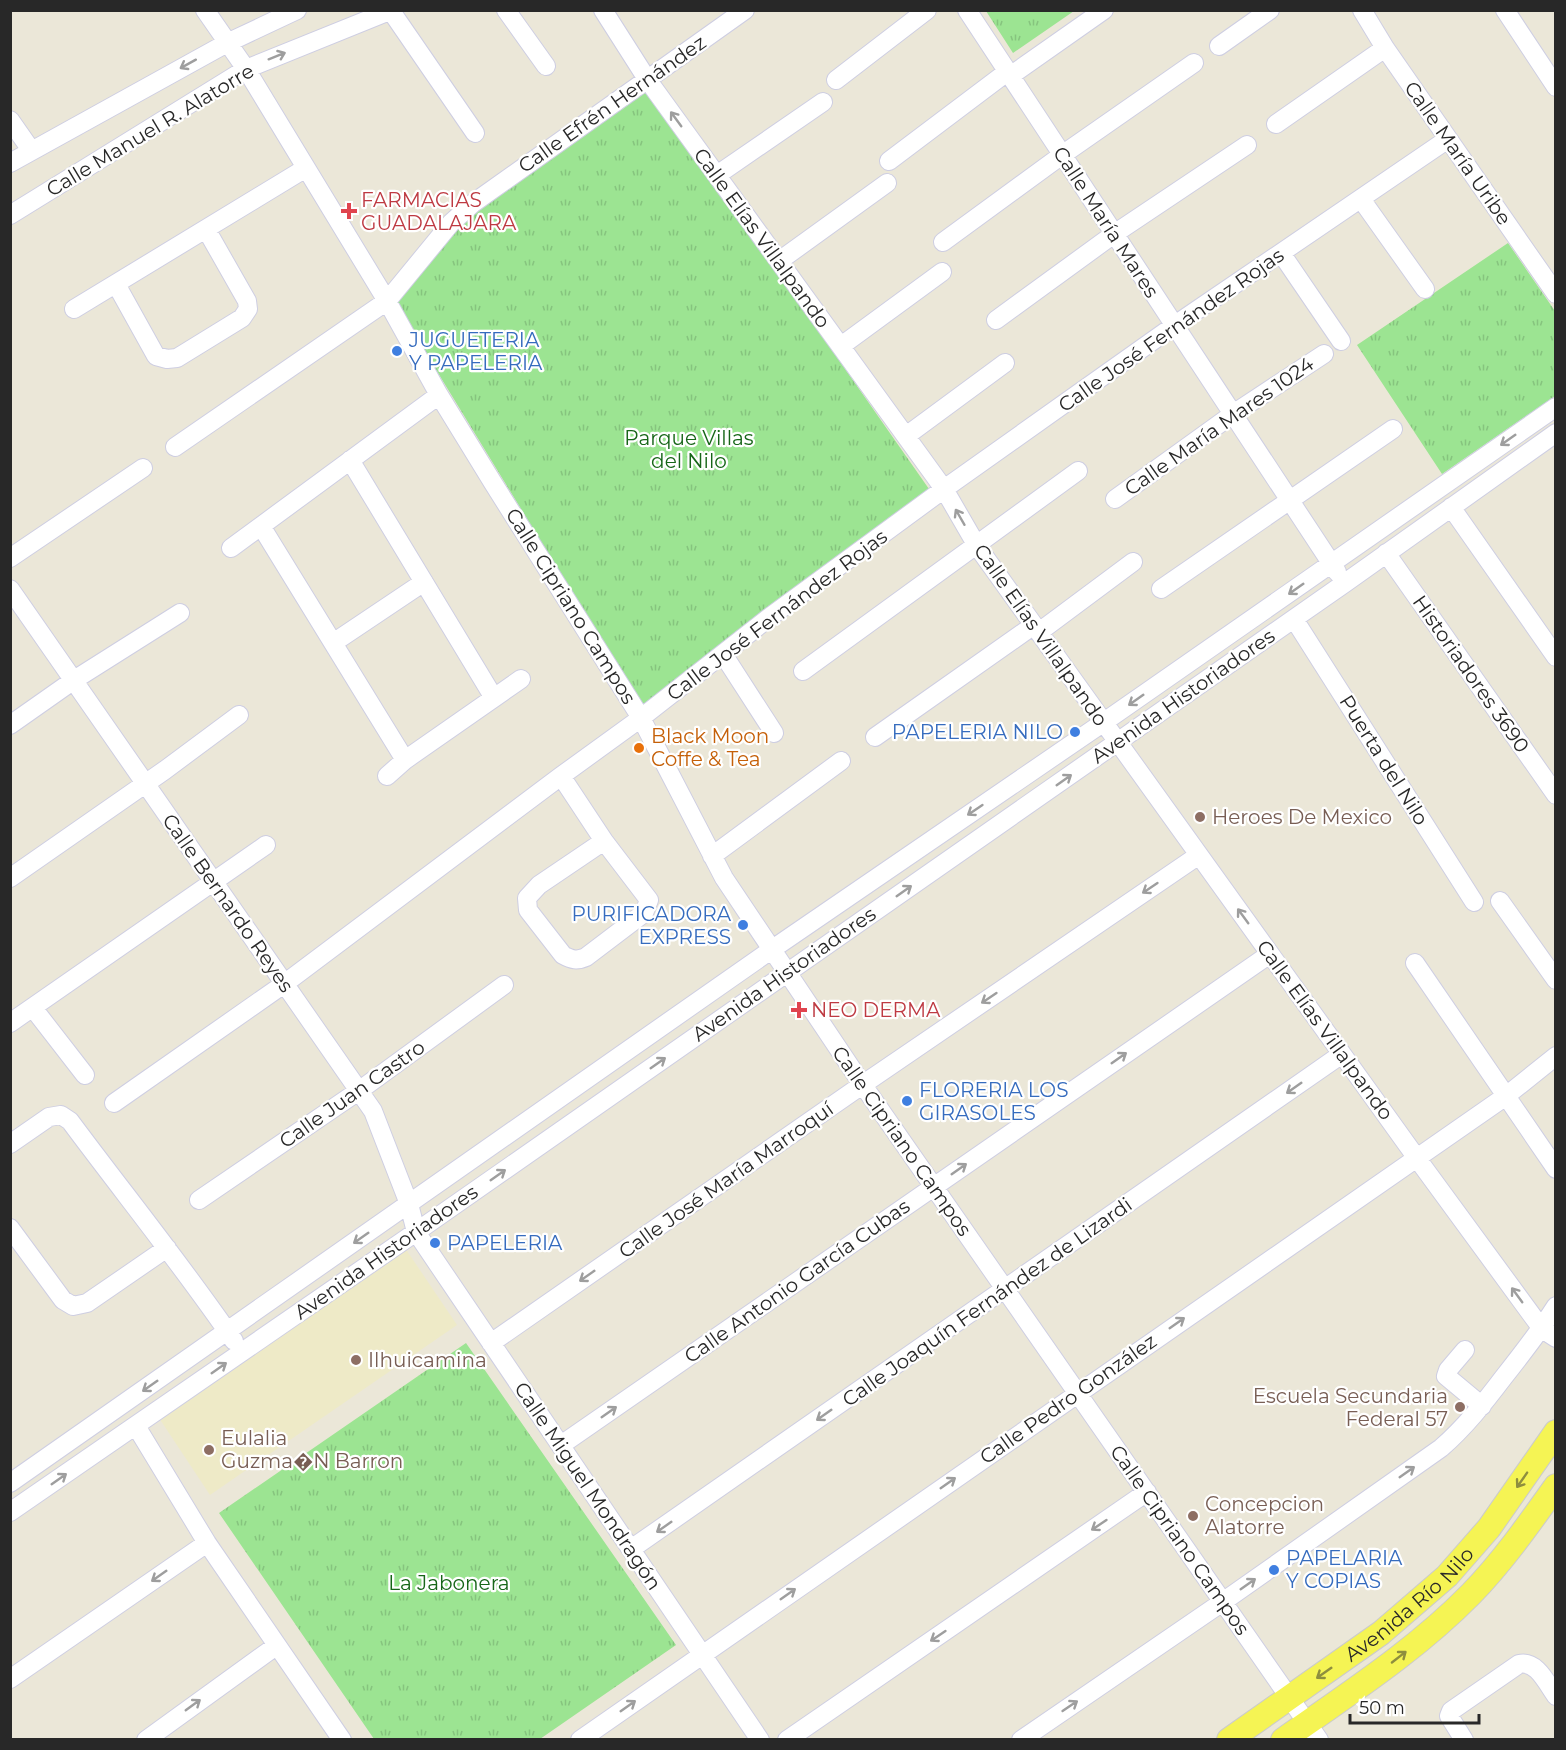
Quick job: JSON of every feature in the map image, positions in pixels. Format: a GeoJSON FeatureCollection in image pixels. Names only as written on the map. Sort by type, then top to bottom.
{"type":"FeatureCollection","features":[{"type":"Feature","properties":{"kind":"main road","name":"Avenida Río Nilo"},"geometry":{"type":"LineString","coordinates":[[1229,1740],[1381,1633],[1448,1576],[1489,1528],[1556,1432]]}},
{"type":"Feature","properties":{"kind":"main road","name":"Avenida Río Nilo"},"geometry":{"type":"LineString","coordinates":[[1283,1740],[1313,1731],[1449,1615],[1513,1548],[1556,1486]]}},
{"type":"Feature","properties":{"kind":"street","name":"Calle Cipriano Campos"},"geometry":{"type":"LineString","coordinates":[[205,10],[246,69],[387,300],[439,395],[641,718],[724,878],[862,1085],[1313,1731]]}},
{"type":"Feature","properties":{"kind":"street","name":"Calle Manuel R. Alatorre"},"geometry":{"type":"LineString","coordinates":[[10,163],[227,43],[297,10]]}},
{"type":"Feature","properties":{"kind":"street"},"geometry":{"type":"LineString","coordinates":[[506,10],[546,66]]}},
{"type":"Feature","properties":{"kind":"street","name":"Calle Elías Villalpando"},"geometry":{"type":"LineString","coordinates":[[603,10],[647,79],[944,489],[977,546],[1036,629],[1416,1157],[1549,1334]]}},
{"type":"Feature","properties":{"kind":"street","name":"Calle Efrén Hernández"},"geometry":{"type":"LineString","coordinates":[[175,447],[387,300],[462,212],[745,10]]}},
{"type":"Feature","properties":{"kind":"street"},"geometry":{"type":"LineString","coordinates":[[837,80],[927,10]]}},
{"type":"Feature","properties":{"kind":"street","name":"Calle María Mares"},"geometry":{"type":"LineString","coordinates":[[967,10],[1345,583]]}},
{"type":"Feature","properties":{"kind":"street"},"geometry":{"type":"LineString","coordinates":[[889,161],[1009,74],[1104,10]]}},
{"type":"Feature","properties":{"kind":"street"},"geometry":{"type":"LineString","coordinates":[[1219,46],[1270,10]]}},
{"type":"Feature","properties":{"kind":"street","name":"Calle María Uribe"},"geometry":{"type":"LineString","coordinates":[[1362,10],[1556,294]]}},
{"type":"Feature","properties":{"kind":"street"},"geometry":{"type":"LineString","coordinates":[[1505,10],[1556,87]]}},
{"type":"Feature","properties":{"kind":"street","name":"Calle Manuel R. Alatorre"},"geometry":{"type":"LineString","coordinates":[[10,215],[246,69],[392,11]]}},
{"type":"Feature","properties":{"kind":"street"},"geometry":{"type":"LineString","coordinates":[[392,11],[475,133]]}},
{"type":"Feature","properties":{"kind":"street"},"geometry":{"type":"LineString","coordinates":[[1276,124],[1386,48]]}},
{"type":"Feature","properties":{"kind":"street"},"geometry":{"type":"LineString","coordinates":[[943,242],[1062,154],[1194,63]]}},
{"type":"Feature","properties":{"kind":"street"},"geometry":{"type":"LineString","coordinates":[[717,175],[823,102]]}},
{"type":"Feature","properties":{"kind":"street"},"geometry":{"type":"LineString","coordinates":[[10,120],[31,150]]}},
{"type":"Feature","properties":{"kind":"street","name":"Calle José Fernández Rojas"},"geometry":{"type":"LineString","coordinates":[[114,1103],[284,984],[641,718],[771,616],[944,489],[1175,326],[1448,139]]}},
{"type":"Feature","properties":{"kind":"street"},"geometry":{"type":"LineString","coordinates":[[996,320],[1114,234],[1247,145]]}},
{"type":"Feature","properties":{"kind":"street"},"geometry":{"type":"LineString","coordinates":[[74,309],[306,168]]}},
{"type":"Feature","properties":{"kind":"street"},"geometry":{"type":"LineString","coordinates":[[779,261],[887,183]]}},
{"type":"Feature","properties":{"kind":"street"},"geometry":{"type":"LineString","coordinates":[[1361,199],[1425,289]]}},
{"type":"Feature","properties":{"kind":"street"},"geometry":{"type":"LineString","coordinates":[[116,284],[156,356],[167,360],[177,358],[242,318],[248,309],[248,301],[206,229]]}},
{"type":"Feature","properties":{"kind":"street"},"geometry":{"type":"LineString","coordinates":[[1281,253],[1341,340]]}},
{"type":"Feature","properties":{"kind":"street"},"geometry":{"type":"LineString","coordinates":[[841,346],[942,272]]}},
{"type":"Feature","properties":{"kind":"street","name":"Calle María Mares 1024"},"geometry":{"type":"LineString","coordinates":[[1115,499],[1233,414],[1324,354]]}},
{"type":"Feature","properties":{"kind":"street"},"geometry":{"type":"LineString","coordinates":[[906,436],[1005,363]]}},
{"type":"Feature","properties":{"kind":"street"},"geometry":{"type":"LineString","coordinates":[[231,548],[439,395]]}},
{"type":"Feature","properties":{"kind":"street","name":"Avenida Historiadores"},"geometry":{"type":"LineString","coordinates":[[10,1483],[771,950],[1104,722],[1556,407]]}},
{"type":"Feature","properties":{"kind":"street"},"geometry":{"type":"LineString","coordinates":[[1161,589],[1393,429]]}},
{"type":"Feature","properties":{"kind":"street","name":"Avenida Historiadores"},"geometry":{"type":"LineString","coordinates":[[10,1512],[416,1232],[1294,619],[1556,433]]}},
{"type":"Feature","properties":{"kind":"street"},"geometry":{"type":"LineString","coordinates":[[350,460],[494,698]]}},
{"type":"Feature","properties":{"kind":"street"},"geometry":{"type":"LineString","coordinates":[[10,558],[143,468]]}},
{"type":"Feature","properties":{"kind":"street"},"geometry":{"type":"LineString","coordinates":[[803,670],[1078,471]]}},
{"type":"Feature","properties":{"kind":"street"},"geometry":{"type":"LineString","coordinates":[[1451,507],[1556,657]]}},
{"type":"Feature","properties":{"kind":"street"},"geometry":{"type":"LineString","coordinates":[[261,526],[405,760]]}},
{"type":"Feature","properties":{"kind":"street","name":"Historiadores 3690"},"geometry":{"type":"LineString","coordinates":[[1386,553],[1556,795]]}},
{"type":"Feature","properties":{"kind":"street"},"geometry":{"type":"LineString","coordinates":[[875,737],[1133,562]]}},
{"type":"Feature","properties":{"kind":"street"},"geometry":{"type":"LineString","coordinates":[[333,643],[424,582]]}},
{"type":"Feature","properties":{"kind":"street","name":"Calle Bernardo Reyes"},"geometry":{"type":"LineString","coordinates":[[10,589],[284,984],[360,1089],[373,1111],[409,1204],[416,1232]]}},
{"type":"Feature","properties":{"kind":"street"},"geometry":{"type":"LineString","coordinates":[[10,725],[74,680],[180,612]]}},
{"type":"Feature","properties":{"kind":"street","name":"Puerta del Nilo"},"geometry":{"type":"LineString","coordinates":[[1294,619],[1474,902]]}},
{"type":"Feature","properties":{"kind":"street"},"geometry":{"type":"LineString","coordinates":[[723,654],[774,733]]}},
{"type":"Feature","properties":{"kind":"street"},"geometry":{"type":"LineString","coordinates":[[387,776],[405,760],[521,679]]}},
{"type":"Feature","properties":{"kind":"street"},"geometry":{"type":"LineString","coordinates":[[10,878],[238,715]]}},
{"type":"Feature","properties":{"kind":"street"},"geometry":{"type":"LineString","coordinates":[[712,856],[841,761]]}},
{"type":"Feature","properties":{"kind":"street"},"geometry":{"type":"LineString","coordinates":[[561,776],[604,841],[649,900],[644,913],[586,957],[576,960],[568,959],[528,910],[527,898],[539,885],[604,841]]}},
{"type":"Feature","properties":{"kind":"street"},"geometry":{"type":"LineString","coordinates":[[10,1023],[266,845]]}},
{"type":"Feature","properties":{"kind":"street","name":"Calle José María Marroquí"},"geometry":{"type":"LineString","coordinates":[[491,1342],[1199,855]]}},
{"type":"Feature","properties":{"kind":"street"},"geometry":{"type":"LineString","coordinates":[[1500,901],[1556,980]]}},
{"type":"Feature","properties":{"kind":"street","name":"Calle Antonio García Cubas"},"geometry":{"type":"LineString","coordinates":[[561,1445],[1270,954]]}},
{"type":"Feature","properties":{"kind":"street"},"geometry":{"type":"LineString","coordinates":[[1415,963],[1556,1169]]}},
{"type":"Feature","properties":{"kind":"street","name":"Calle Juan Castro"},"geometry":{"type":"LineString","coordinates":[[199,1200],[360,1089],[504,985]]}},
{"type":"Feature","properties":{"kind":"street"},"geometry":{"type":"LineString","coordinates":[[33,1008],[85,1075]]}},
{"type":"Feature","properties":{"kind":"street","name":"Calle Joaquín Fernández de Lizardi"},"geometry":{"type":"LineString","coordinates":[[631,1549],[1342,1054]]}},
{"type":"Feature","properties":{"kind":"street","name":"Calle Pedro González"},"geometry":{"type":"LineString","coordinates":[[580,1740],[1077,1392],[1506,1096],[1556,1056]]}},
{"type":"Feature","properties":{"kind":"street"},"geometry":{"type":"LineString","coordinates":[[10,1144],[49,1117],[62,1115],[70,1121],[167,1248],[242,1352]]}},
{"type":"Feature","properties":{"kind":"street"},"geometry":{"type":"LineString","coordinates":[[10,1228],[63,1300],[73,1306],[87,1303],[167,1248]]}},
{"type":"Feature","properties":{"kind":"street","name":"Calle Miguel Mondragón"},"geometry":{"type":"LineString","coordinates":[[416,1232],[760,1740]]}},
{"type":"Feature","properties":{"kind":"street"},"geometry":{"type":"LineString","coordinates":[[1021,1740],[1441,1448],[1458,1433],[1549,1334],[1556,1306]]}},
{"type":"Feature","properties":{"kind":"street"},"geometry":{"type":"LineString","coordinates":[[1466,1350],[1448,1370],[1446,1376],[1482,1406]]}},
{"type":"Feature","properties":{"kind":"street"},"geometry":{"type":"LineString","coordinates":[[136,1425],[207,1543],[342,1740]]}},
{"type":"Feature","properties":{"kind":"street"},"geometry":{"type":"LineString","coordinates":[[787,1740],[1147,1492]]}},
{"type":"Feature","properties":{"kind":"street"},"geometry":{"type":"LineString","coordinates":[[10,1679],[207,1543]]}},
{"type":"Feature","properties":{"kind":"street"},"geometry":{"type":"LineString","coordinates":[[146,1740],[276,1646]]}},
{"type":"Feature","properties":{"kind":"street"},"geometry":{"type":"LineString","coordinates":[[1464,1740],[1449,1716],[1455,1708],[1519,1664],[1530,1664],[1534,1667],[1556,1696]]}},
{"type":"Feature","properties":{"kind":"shaded area"},"geometry":{"type":"Polygon","coordinates":[[[403,1245],[457,1325],[210,1495],[157,1415],[403,1245]]]}},
{"type":"Feature","properties":{"kind":"green space"},"geometry":{"type":"Polygon","coordinates":[[[986,11],[1074,11],[1013,53],[986,11]]]}},
{"type":"Feature","properties":{"kind":"green space","name":"Parque Villas del Nilo"},"geometry":{"type":"Polygon","coordinates":[[[646,84],[929,489],[642,707],[394,301],[460,216],[646,84]]]}},
{"type":"Feature","properties":{"kind":"green space"},"geometry":{"type":"Polygon","coordinates":[[[1508,243],[1555,311],[1555,396],[1442,474],[1357,345],[1508,243]]]}},
{"type":"Feature","properties":{"kind":"green space","name":"La Jabonera"},"geometry":{"type":"Polygon","coordinates":[[[466,1343],[676,1645],[540,1739],[374,1739],[219,1513],[466,1343]]]}},
{"type":"Feature","properties":{"kind":"place","name":"FARMACIAS GUADALAJARA"},"geometry":{"type":"Point","coordinates":[349,211]}},
{"type":"Feature","properties":{"kind":"place","name":"JUGUETERIA Y PAPELERIA"},"geometry":{"type":"Point","coordinates":[397,351]}},
{"type":"Feature","properties":{"kind":"place","name":"PAPELERIA NILO"},"geometry":{"type":"Point","coordinates":[1075,732]}},
{"type":"Feature","properties":{"kind":"place","name":"Black Moon Coffe & Tea"},"geometry":{"type":"Point","coordinates":[639,748]}},
{"type":"Feature","properties":{"kind":"place","name":"Heroes De Mexico"},"geometry":{"type":"Point","coordinates":[1200,817]}},
{"type":"Feature","properties":{"kind":"place","name":"PURIFICADORA EXPRESS"},"geometry":{"type":"Point","coordinates":[743,925]}},
{"type":"Feature","properties":{"kind":"place","name":"NEO DERMA"},"geometry":{"type":"Point","coordinates":[799,1010]}},
{"type":"Feature","properties":{"kind":"place","name":"FLORERIA LOS GIRASOLES"},"geometry":{"type":"Point","coordinates":[907,1101]}},
{"type":"Feature","properties":{"kind":"place","name":"PAPELERIA"},"geometry":{"type":"Point","coordinates":[435,1243]}},
{"type":"Feature","properties":{"kind":"place","name":"Ilhuicamina"},"geometry":{"type":"Point","coordinates":[356,1360]}},
{"type":"Feature","properties":{"kind":"place","name":"Escuela Secundaria Federal 57"},"geometry":{"type":"Point","coordinates":[1460,1407]}},
{"type":"Feature","properties":{"kind":"place","name":"Eulalia Guzma�N Barron"},"geometry":{"type":"Point","coordinates":[209,1450]}},
{"type":"Feature","properties":{"kind":"place","name":"Concepcion Alatorre"},"geometry":{"type":"Point","coordinates":[1193,1516]}},
{"type":"Feature","properties":{"kind":"place","name":"PAPELARIA Y COPIAS"},"geometry":{"type":"Point","coordinates":[1274,1570]}}]}
